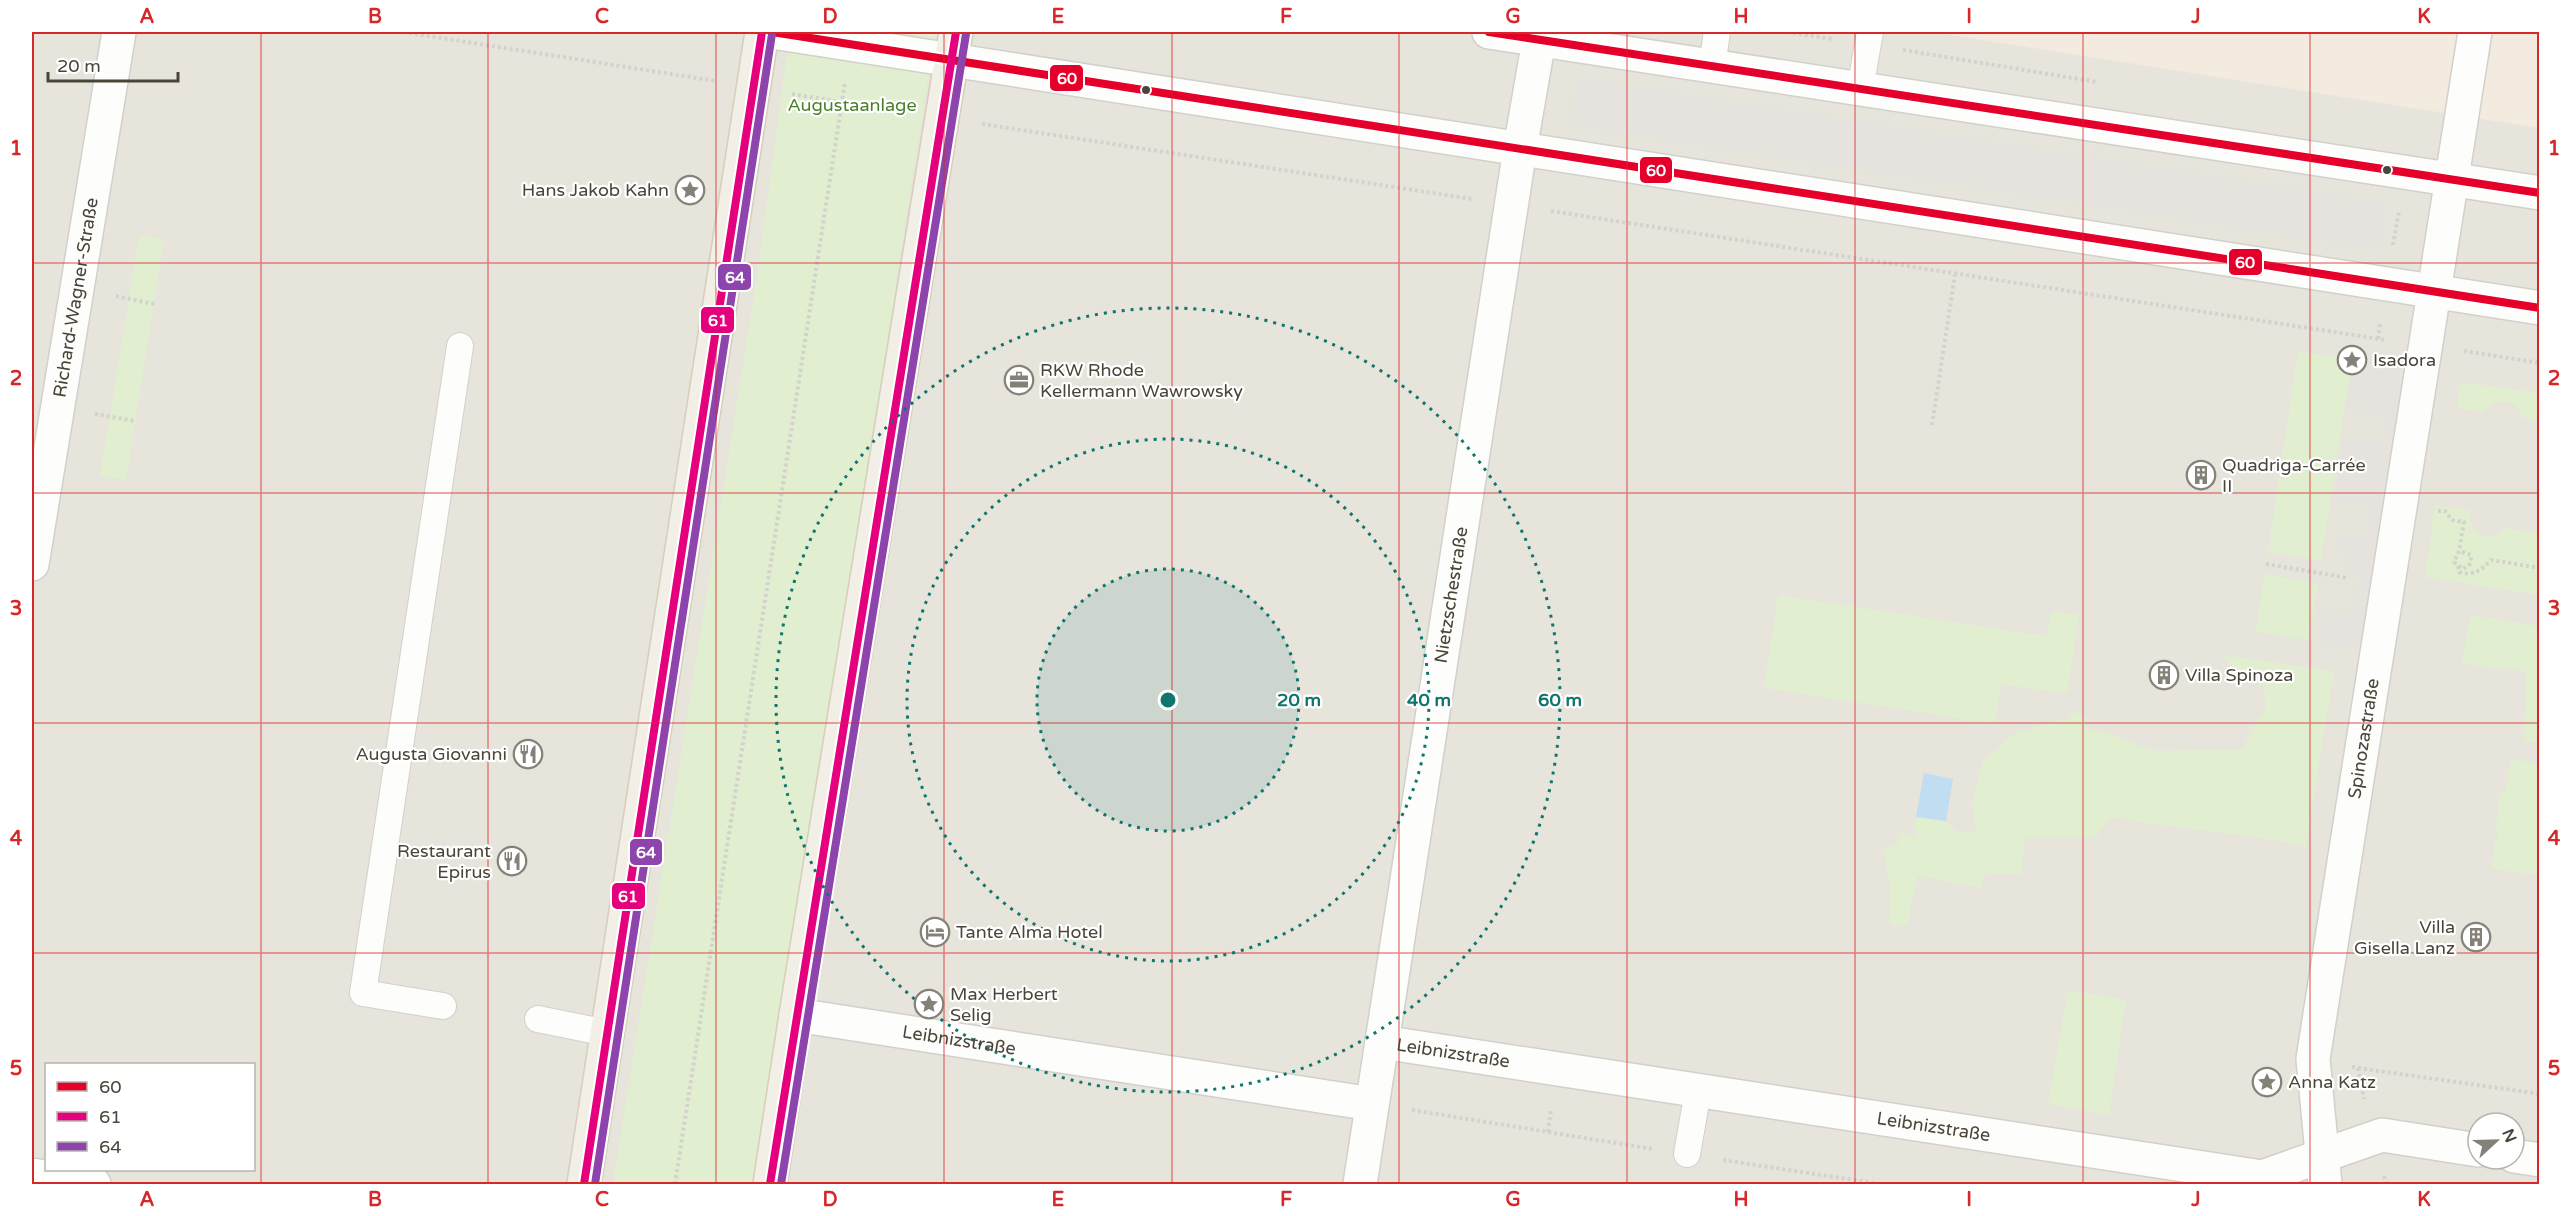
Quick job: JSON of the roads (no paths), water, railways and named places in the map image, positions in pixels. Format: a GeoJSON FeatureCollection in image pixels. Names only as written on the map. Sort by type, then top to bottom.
{"type":"FeatureCollection","features":[{"type":"Feature","properties":{"kind":"main road"},"geometry":{"type":"LineString","coordinates":[[584,1185],[762,32]]}},
{"type":"Feature","properties":{"kind":"main road"},"geometry":{"type":"LineString","coordinates":[[770,1185],[954,46]]}},
{"type":"Feature","properties":{"kind":"street","name":"Richard-Wagner-Straße"},"geometry":{"type":"LineString","coordinates":[[32,564],[119,32]]}},
{"type":"Feature","properties":{"kind":"street"},"geometry":{"type":"LineString","coordinates":[[772,32],[851,44],[954,46],[1520,149],[2387,286],[2540,308]]}},
{"type":"Feature","properties":{"kind":"street"},"geometry":{"type":"LineString","coordinates":[[1489,32],[2540,193]]}},
{"type":"Feature","properties":{"kind":"street","name":"Spinozastraße"},"geometry":{"type":"LineString","coordinates":[[2323,1170],[2313,1059],[2475,32]]}},
{"type":"Feature","properties":{"kind":"street","name":"Nietzschestraße"},"geometry":{"type":"LineString","coordinates":[[1360,1185],[1511,205],[1539,40]]}},
{"type":"Feature","properties":{"kind":"street","name":"Leibnizstraße"},"geometry":{"type":"LineString","coordinates":[[796,1015],[1372,1104]]}},
{"type":"Feature","properties":{"kind":"street","name":"Leibnizstraße"},"geometry":{"type":"LineString","coordinates":[[1382,1042],[2262,1178],[2323,1170],[2382,1135],[2466,1148]]}},
{"type":"Feature","properties":{"kind":"street"},"geometry":{"type":"LineString","coordinates":[[32,1175],[94,1185]]}},
{"type":"Feature","properties":{"kind":"lane"},"geometry":{"type":"LineString","coordinates":[[1712,66],[1717,32]]}},
{"type":"Feature","properties":{"kind":"lane"},"geometry":{"type":"LineString","coordinates":[[1860,89],[1870,32]]}},
{"type":"Feature","properties":{"kind":"lane"},"geometry":{"type":"LineString","coordinates":[[443,1005],[363,993],[460,346]]}},
{"type":"Feature","properties":{"kind":"lane"},"geometry":{"type":"LineString","coordinates":[[538,1019],[608,1032]]}},
{"type":"Feature","properties":{"kind":"lane"},"geometry":{"type":"LineString","coordinates":[[1687,1154],[1698,1091]]}},
{"type":"Feature","properties":{"kind":"water"},"geometry":{"type":"Polygon","coordinates":[[[1924,773],[1953,779],[1946,821],[1916,817],[1924,773]]]}},
{"type":"Feature","properties":{"kind":"place","name":"Hans Jakob Kahn"},"geometry":{"type":"Point","coordinates":[690,190]}},
{"type":"Feature","properties":{"kind":"place","name":"Isadora"},"geometry":{"type":"Point","coordinates":[2352,360]}},
{"type":"Feature","properties":{"kind":"place","name":"RKW Rhode Kellermann Wawrowsky"},"geometry":{"type":"Point","coordinates":[1019,380]}},
{"type":"Feature","properties":{"kind":"place","name":"Quadriga-Carrée II"},"geometry":{"type":"Point","coordinates":[2201,475]}},
{"type":"Feature","properties":{"kind":"place","name":"Villa Spinoza"},"geometry":{"type":"Point","coordinates":[2164,675]}},
{"type":"Feature","properties":{"kind":"place","name":"Augusta Giovanni"},"geometry":{"type":"Point","coordinates":[528,754]}},
{"type":"Feature","properties":{"kind":"place","name":"Restaurant Epirus"},"geometry":{"type":"Point","coordinates":[512,861]}},
{"type":"Feature","properties":{"kind":"place","name":"Tante Alma Hotel"},"geometry":{"type":"Point","coordinates":[935,932]}},
{"type":"Feature","properties":{"kind":"place","name":"Villa Gisella Lanz"},"geometry":{"type":"Point","coordinates":[2476,937]}},
{"type":"Feature","properties":{"kind":"place","name":"Max Herbert Selig"},"geometry":{"type":"Point","coordinates":[929,1004]}},
{"type":"Feature","properties":{"kind":"place","name":"Anna Katz"},"geometry":{"type":"Point","coordinates":[2267,1082]}},
{"type":"Feature","properties":{"kind":"park label","name":"Augustaanlage"},"geometry":{"type":"Point","coordinates":[852,105]}}]}
